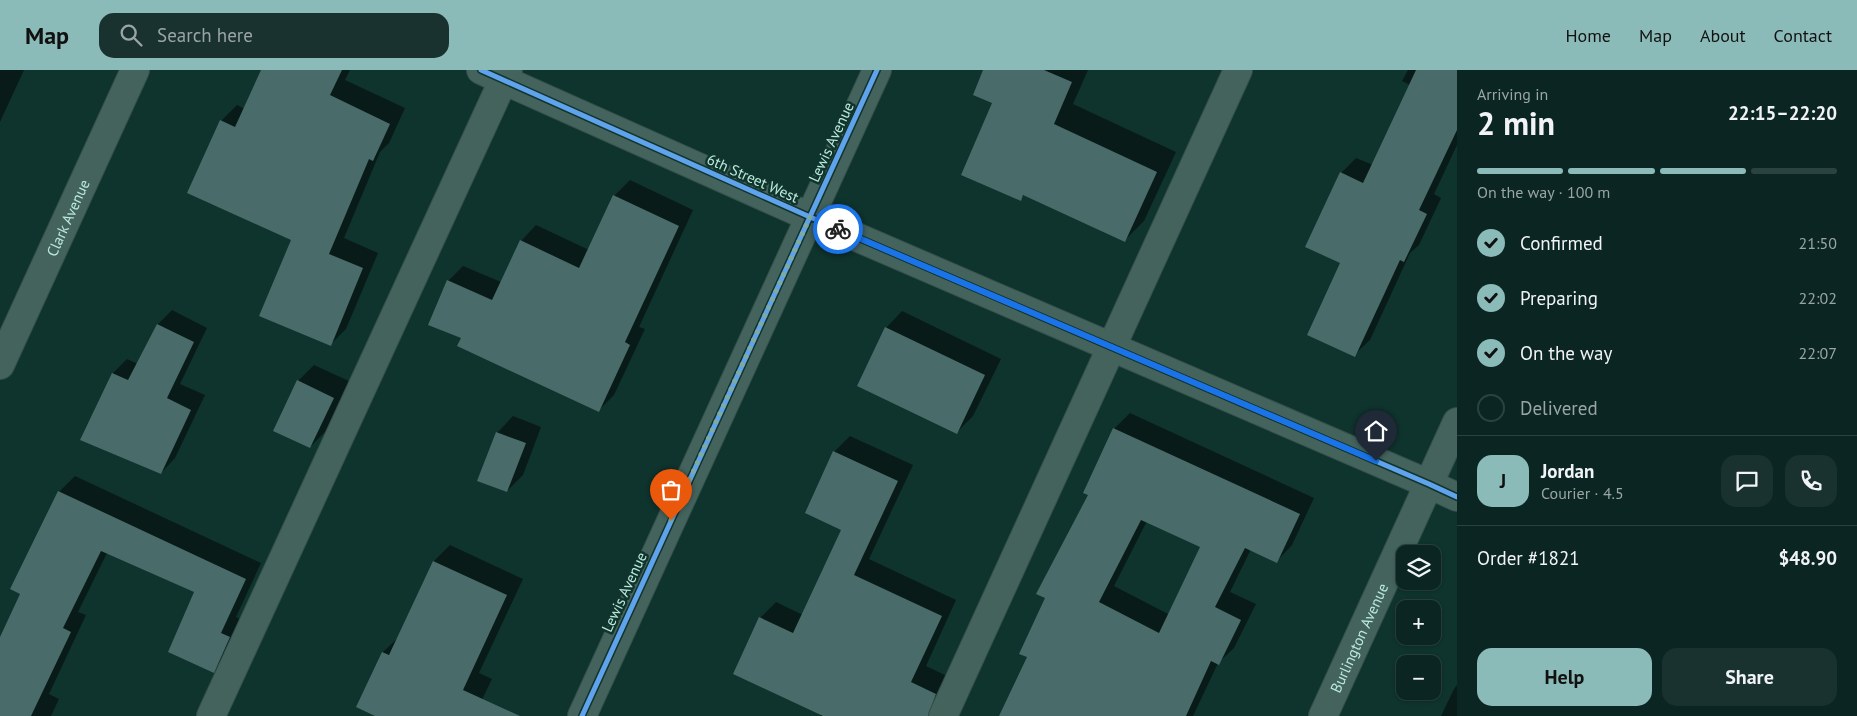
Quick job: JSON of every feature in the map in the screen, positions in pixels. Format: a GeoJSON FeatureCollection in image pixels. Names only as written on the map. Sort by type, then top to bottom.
{"type":"FeatureCollection","features":[{"type":"Feature","properties":{"kind":"street","name":"Clark Avenue"},"geometry":{"type":"LineString","coordinates":[[0,365],[135,70]]}},
{"type":"Feature","properties":{"kind":"street","name":"Lewis Avenue"},"geometry":{"type":"LineString","coordinates":[[582,716],[878,70]]}},
{"type":"Feature","properties":{"kind":"street"},"geometry":{"type":"LineString","coordinates":[[944,716],[1238,70]]}},
{"type":"Feature","properties":{"kind":"street","name":"6th Street West"},"geometry":{"type":"LineString","coordinates":[[498,73],[810,217],[1457,497]]}},
{"type":"Feature","properties":{"kind":"street"},"geometry":{"type":"LineString","coordinates":[[211,716],[498,73]]}},
{"type":"Feature","properties":{"kind":"street","name":"Burlington Avenue"},"geometry":{"type":"LineString","coordinates":[[1323,716],[1457,422]]}},
{"type":"Feature","properties":{"kind":"building"},"geometry":{"type":"Polygon","coordinates":[[[261,70],[342,70],[330,95],[390,124],[373,161],[369,159],[329,254],[363,268],[331,346],[259,316],[291,240],[187,193],[220,120],[235,127],[261,70]]]}},
{"type":"Feature","properties":{"kind":"building"},"geometry":{"type":"Polygon","coordinates":[[[983,70],[1044,70],[1072,82],[1054,124],[1157,172],[1125,242],[1023,195],[1021,201],[961,175],[992,103],[973,95],[983,70]]]}},
{"type":"Feature","properties":{"kind":"building"},"geometry":{"type":"Polygon","coordinates":[[[1416,70],[1457,70],[1457,130],[1419,210],[1427,214],[1404,262],[1400,260],[1355,357],[1307,335],[1340,263],[1305,247],[1340,172],[1363,183],[1416,70]]]}},
{"type":"Feature","properties":{"kind":"building"},"geometry":{"type":"Polygon","coordinates":[[[613,195],[679,226],[625,342],[630,345],[599,412],[457,346],[461,338],[428,325],[447,280],[492,300],[520,240],[579,268],[613,195]]]}},
{"type":"Feature","properties":{"kind":"building"},"geometry":{"type":"Polygon","coordinates":[[[157,324],[194,342],[167,398],[191,410],[161,474],[80,440],[112,373],[128,380],[157,324]]]}},
{"type":"Feature","properties":{"kind":"building"},"geometry":{"type":"Polygon","coordinates":[[[885,327],[985,375],[957,434],[857,386],[885,327]]]}},
{"type":"Feature","properties":{"kind":"building"},"geometry":{"type":"Polygon","coordinates":[[[297,380],[334,398],[310,448],[273,431],[297,380]]]}},
{"type":"Feature","properties":{"kind":"building"},"geometry":{"type":"Polygon","coordinates":[[[1113,428],[1300,514],[1277,563],[1245,548],[1215,607],[1241,620],[1219,665],[1211,661],[1186,716],[999,716],[1027,657],[1019,654],[1045,598],[1036,594],[1088,495],[1083,493],[1113,428]],[[1141,520],[1099,602],[1159,633],[1200,547],[1141,520]]]}},
{"type":"Feature","properties":{"kind":"building"},"geometry":{"type":"Polygon","coordinates":[[[496,432],[526,443],[507,492],[477,481],[496,432]]]}},
{"type":"Feature","properties":{"kind":"building"},"geometry":{"type":"Polygon","coordinates":[[[833,451],[898,481],[854,575],[942,616],[911,682],[936,694],[928,716],[823,716],[733,674],[759,617],[793,633],[841,530],[805,513],[833,451]]]}},
{"type":"Feature","properties":{"kind":"building"},"geometry":{"type":"Polygon","coordinates":[[[58,491],[246,579],[221,633],[230,637],[214,673],[168,652],[194,592],[101,551],[63,628],[71,632],[31,716],[0,716],[0,637],[20,594],[10,589],[58,491]]]}},
{"type":"Feature","properties":{"kind":"building"},"geometry":{"type":"Polygon","coordinates":[[[433,561],[507,595],[463,690],[520,716],[375,716],[356,707],[382,652],[389,655],[433,561]]]}},
{"type":"Feature","properties":{"kind":"cycle path"},"geometry":{"type":"LineString","coordinates":[[481,70],[810,217],[1457,497]]}},
{"type":"Feature","properties":{"kind":"cycle path"},"geometry":{"type":"LineString","coordinates":[[582,716],[877,70]]}},
{"type":"Feature","properties":{"kind":"way so far"},"geometry":{"type":"LineString","coordinates":[[671,520],[810,217],[838,229]]}},
{"type":"Feature","properties":{"kind":"route"},"geometry":{"type":"LineString","coordinates":[[838,229],[1376,461]]}}]}
